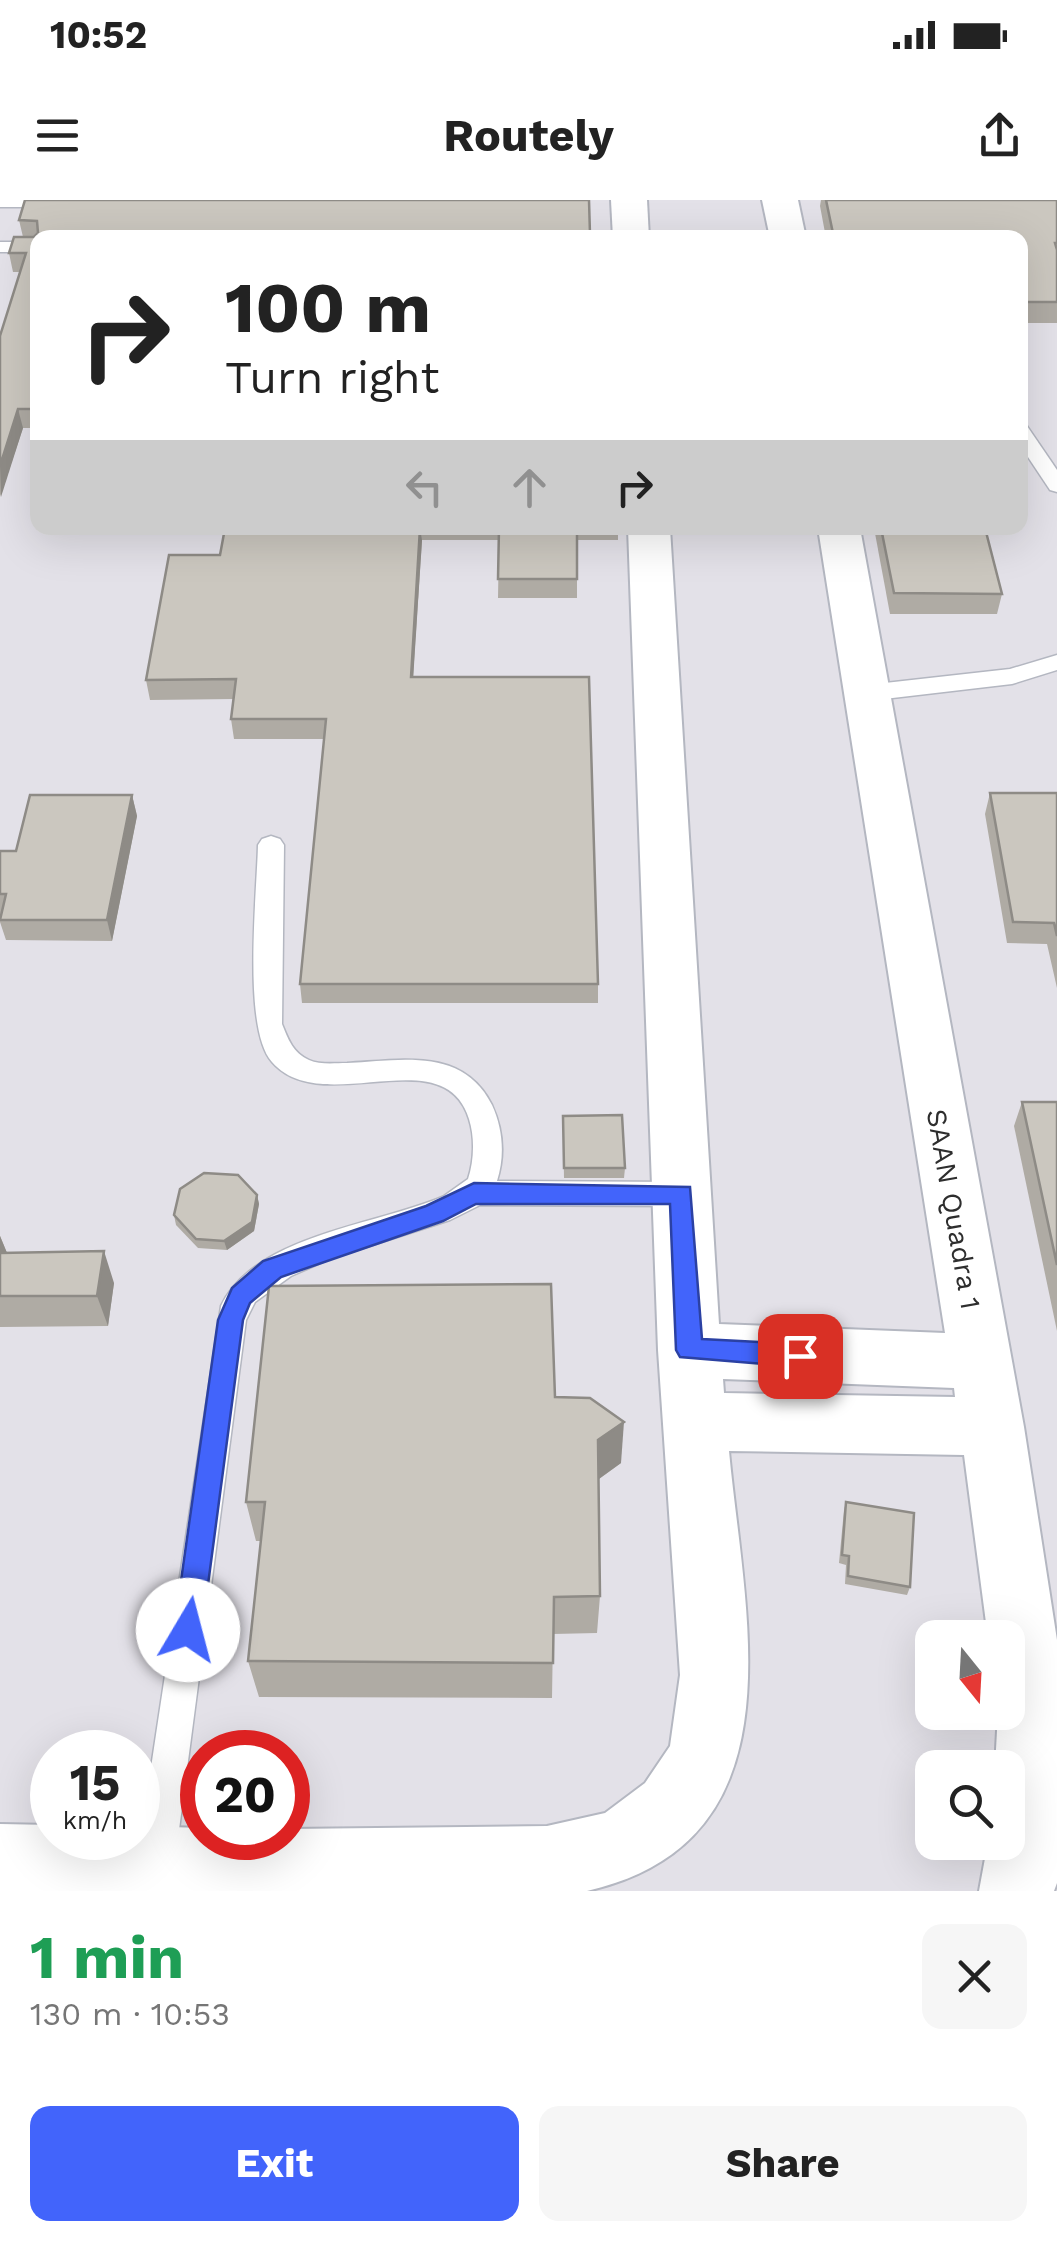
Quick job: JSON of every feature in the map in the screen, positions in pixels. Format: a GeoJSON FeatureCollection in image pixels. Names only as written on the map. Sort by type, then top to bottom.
{"type":"FeatureCollection","features":[{"type":"Feature","properties":{"kind":"street"},"geometry":{"type":"LineString","coordinates":[[629,200],[631,230]]}},
{"type":"Feature","properties":{"kind":"street"},"geometry":{"type":"LineString","coordinates":[[780,200],[786,230]]}},
{"type":"Feature","properties":{"kind":"street"},"geometry":{"type":"LineString","coordinates":[[33,1871],[156,1862],[369,1868],[547,1863],[622,1846],[671,1809],[704,1758],[715,1676],[689,1350],[649,535]]}},
{"type":"Feature","properties":{"kind":"street","name":"SAAN Quadra 1"},"geometry":{"type":"LineString","coordinates":[[840,535],[992,1427],[1035,1727],[1021,1880],[1016,1891]]}},
{"type":"Feature","properties":{"kind":"street"},"geometry":{"type":"LineString","coordinates":[[689,1350],[980,1362]]}},
{"type":"Feature","properties":{"kind":"street"},"geometry":{"type":"LineString","coordinates":[[696,1421],[992,1427]]}},
{"type":"Feature","properties":{"kind":"lane"},"geometry":{"type":"LineString","coordinates":[[0,202],[79,202]]}},
{"type":"Feature","properties":{"kind":"lane"},"geometry":{"type":"LineString","coordinates":[[0,247],[30,247]]}},
{"type":"Feature","properties":{"kind":"lane"},"geometry":{"type":"LineString","coordinates":[[1028,442],[1057,486]]}},
{"type":"Feature","properties":{"kind":"lane"},"geometry":{"type":"LineString","coordinates":[[867,693],[1012,676],[1057,662]]}},
{"type":"Feature","properties":{"kind":"lane"},"geometry":{"type":"LineString","coordinates":[[271,845],[268,1024],[272,1043],[288,1060],[309,1072],[333,1076],[401,1068],[438,1070],[463,1084],[479,1105],[487,1132],[487,1169],[474,1194]]}},
{"type":"Feature","properties":{"kind":"lane"},"geometry":{"type":"LineString","coordinates":[[156,1862],[231,1320],[240,1296],[272,1269],[434,1214],[474,1194],[681,1194]]}},
{"type":"Feature","properties":{"kind":"shaded area"},"geometry":{"type":"Polygon","coordinates":[[[0,200],[1057,200],[1057,1891],[0,1891],[0,200]]]}},
{"type":"Feature","properties":{"kind":"building"},"geometry":{"type":"Polygon","coordinates":[[[25,200],[589,200],[590,230],[38,230],[37,221],[19,220],[25,200]]]}},
{"type":"Feature","properties":{"kind":"building"},"geometry":{"type":"Polygon","coordinates":[[[826,200],[1057,200],[1057,302],[1028,302],[1028,230],[832,230],[826,200]]]}},
{"type":"Feature","properties":{"kind":"building"},"geometry":{"type":"Polygon","coordinates":[[[14,237],[30,237],[30,409],[18,409],[0,466],[0,336],[26,253],[9,253],[14,237]]]}},
{"type":"Feature","properties":{"kind":"building"},"geometry":{"type":"Polygon","coordinates":[[[224,535],[420,535],[411,677],[589,677],[598,984],[300,984],[326,719],[231,719],[236,679],[146,680],[169,555],[220,555],[224,535]]]}},
{"type":"Feature","properties":{"kind":"building"},"geometry":{"type":"Polygon","coordinates":[[[499,535],[577,535],[577,579],[498,579],[499,535]]]}},
{"type":"Feature","properties":{"kind":"building"},"geometry":{"type":"Polygon","coordinates":[[[882,535],[987,535],[1002,594],[894,593],[882,535]]]}},
{"type":"Feature","properties":{"kind":"building"},"geometry":{"type":"Polygon","coordinates":[[[990,793],[1057,793],[1057,936],[1054,923],[1013,922],[990,793]]]}},
{"type":"Feature","properties":{"kind":"building"},"geometry":{"type":"Polygon","coordinates":[[[30,795],[132,795],[107,920],[0,920],[6,894],[0,894],[0,851],[16,851],[30,795]]]}},
{"type":"Feature","properties":{"kind":"building"},"geometry":{"type":"Polygon","coordinates":[[[1022,1102],[1057,1102],[1057,1265],[1022,1102]]]}},
{"type":"Feature","properties":{"kind":"building"},"geometry":{"type":"Polygon","coordinates":[[[622,1115],[625,1168],[564,1168],[563,1116],[622,1115]]]}},
{"type":"Feature","properties":{"kind":"building"},"geometry":{"type":"Polygon","coordinates":[[[204,1173],[238,1175],[257,1195],[252,1222],[224,1241],[196,1239],[174,1215],[180,1189],[204,1173]]]}},
{"type":"Feature","properties":{"kind":"building"},"geometry":{"type":"Polygon","coordinates":[[[104,1251],[97,1296],[0,1296],[0,1253],[104,1251]]]}},
{"type":"Feature","properties":{"kind":"building"},"geometry":{"type":"Polygon","coordinates":[[[551,1284],[555,1397],[590,1398],[624,1422],[598,1440],[600,1596],[554,1597],[553,1663],[248,1661],[265,1502],[246,1502],[269,1286],[551,1284]]]}},
{"type":"Feature","properties":{"kind":"building"},"geometry":{"type":"Polygon","coordinates":[[[846,1502],[914,1513],[910,1587],[848,1576],[849,1556],[842,1555],[846,1502]]]}},
{"type":"Feature","properties":{"kind":"route"},"geometry":{"type":"LineString","coordinates":[[188,1630],[231,1320],[240,1296],[272,1269],[434,1214],[474,1194],[681,1194],[689,1350],[800,1356]]}}]}
